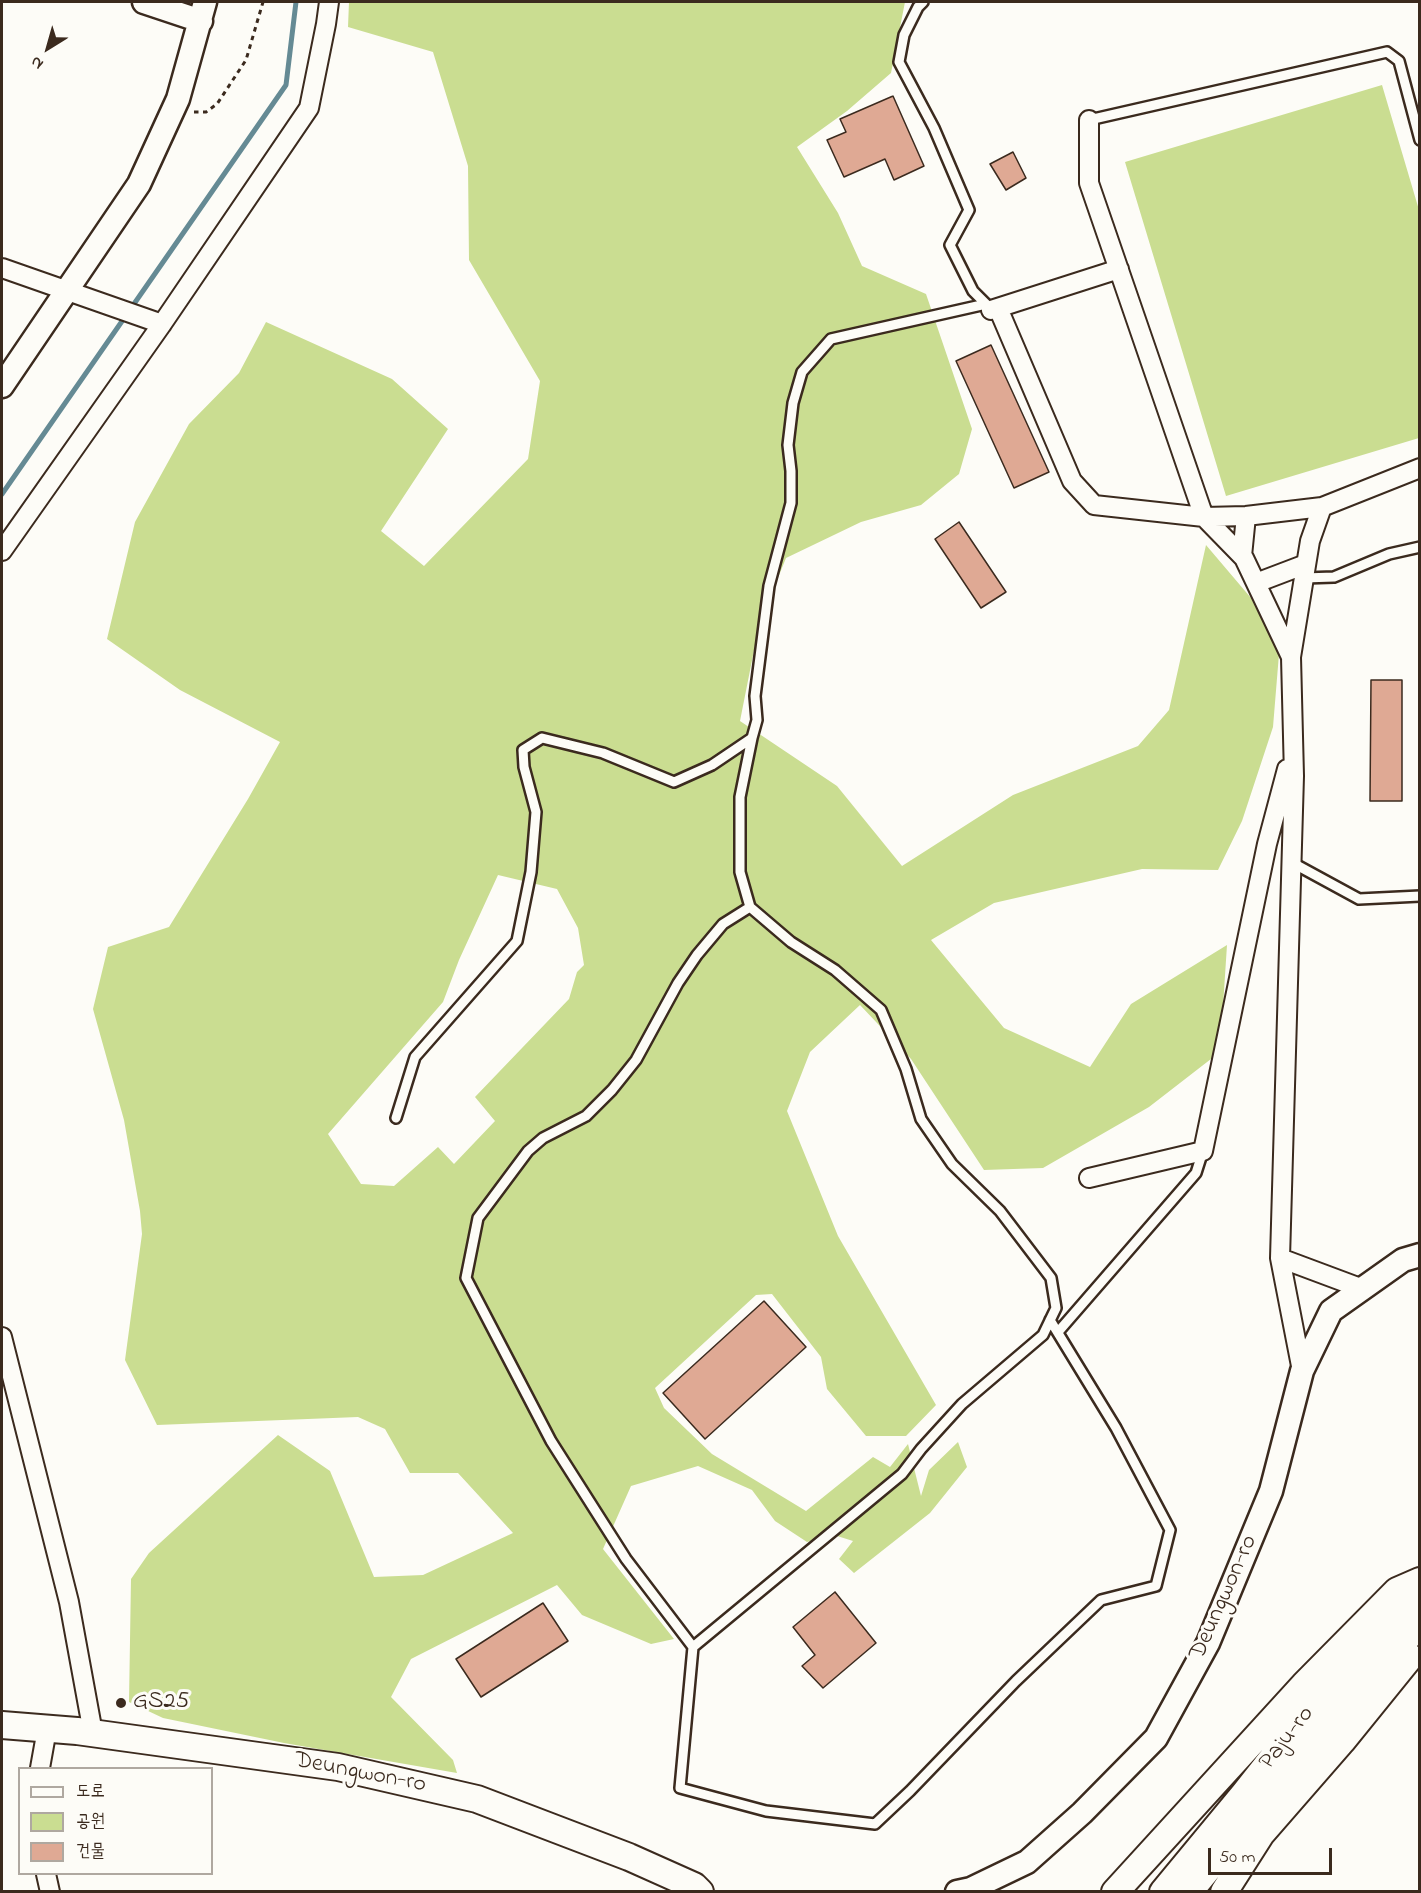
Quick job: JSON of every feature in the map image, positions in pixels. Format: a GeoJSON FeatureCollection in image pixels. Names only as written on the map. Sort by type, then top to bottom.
{"type":"FeatureCollection","features":[{"type":"Feature","properties":{"kind":"main road"},"geometry":{"type":"LineString","coordinates":[[1115,1892],[1304,1685],[1397,1592],[1419,1581]]}},
{"type":"Feature","properties":{"kind":"main road","name":"Paju-ro"},"geometry":{"type":"LineString","coordinates":[[1163,1892],[1316,1703],[1419,1592]]}},
{"type":"Feature","properties":{"kind":"main road","name":"Paju-ro"},"geometry":{"type":"LineString","coordinates":[[1189,1892],[1335,1713],[1419,1624]]}},
{"type":"Feature","properties":{"kind":"main road"},"geometry":{"type":"LineString","coordinates":[[1224,1892],[1261,1834],[1419,1645]]}},
{"type":"Feature","properties":{"kind":"main road","name":"Deungwon-ro"},"geometry":{"type":"LineString","coordinates":[[2,1725],[93,1733],[339,1767],[477,1798],[629,1857],[694,1886],[700,1892]]}},
{"type":"Feature","properties":{"kind":"street"},"geometry":{"type":"LineString","coordinates":[[2,386],[75,292],[139,184],[178,99],[203,11],[144,2]]}},
{"type":"Feature","properties":{"kind":"street"},"geometry":{"type":"LineString","coordinates":[[2,551],[162,324],[309,108],[329,2]]}},
{"type":"Feature","properties":{"kind":"street"},"geometry":{"type":"LineString","coordinates":[[1089,120],[1089,183],[1204,517],[1242,556],[1291,657]]}},
{"type":"Feature","properties":{"kind":"street"},"geometry":{"type":"LineString","coordinates":[[2,268],[162,324]]}},
{"type":"Feature","properties":{"kind":"street"},"geometry":{"type":"LineString","coordinates":[[1119,269],[991,307],[1072,481],[1094,505],[1204,517],[1246,516],[1322,507],[1419,468]]}},
{"type":"Feature","properties":{"kind":"street"},"geometry":{"type":"LineString","coordinates":[[1302,1371],[1280,1258],[1291,862],[1293,748],[1291,657],[1310,541],[1322,507]]}},
{"type":"Feature","properties":{"kind":"street"},"geometry":{"type":"LineString","coordinates":[[1242,556],[1246,516]]}},
{"type":"Feature","properties":{"kind":"street"},"geometry":{"type":"LineString","coordinates":[[1256,583],[1305,571]]}},
{"type":"Feature","properties":{"kind":"street"},"geometry":{"type":"LineString","coordinates":[[1089,1178],[1203,1150],[1267,844],[1293,748]]}},
{"type":"Feature","properties":{"kind":"street","name":"Deungwon-ro"},"geometry":{"type":"LineString","coordinates":[[957,1892],[971,1889],[1027,1862],[1082,1813],[1156,1738],[1208,1643],[1271,1491],[1302,1371],[1331,1311],[1403,1260],[1419,1255]]}},
{"type":"Feature","properties":{"kind":"street"},"geometry":{"type":"LineString","coordinates":[[1280,1258],[1363,1289]]}},
{"type":"Feature","properties":{"kind":"street"},"geometry":{"type":"LineString","coordinates":[[2,1337],[69,1602],[93,1733]]}},
{"type":"Feature","properties":{"kind":"street"},"geometry":{"type":"LineString","coordinates":[[40,1767],[47,1728]]}},
{"type":"Feature","properties":{"kind":"street"},"geometry":{"type":"LineString","coordinates":[[46,1875],[50,1892]]}},
{"type":"Feature","properties":{"kind":"lane"},"geometry":{"type":"LineString","coordinates":[[923,2],[918,7],[904,35],[900,62],[934,128],[969,210],[950,244],[973,291],[991,307]]}},
{"type":"Feature","properties":{"kind":"lane"},"geometry":{"type":"LineString","coordinates":[[1089,120],[1387,52],[1399,61],[1419,140]]}},
{"type":"Feature","properties":{"kind":"lane"},"geometry":{"type":"LineString","coordinates":[[693,1647],[902,1474],[921,1449],[962,1404],[1043,1335],[1056,1308],[1052,1278],[1000,1211],[952,1164],[921,1119],[906,1069],[881,1010],[835,970],[791,942],[750,907],[740,872],[740,797],[757,720],[755,696],[769,586],[791,503],[788,446],[793,403],[801,372],[831,339],[991,307]]}},
{"type":"Feature","properties":{"kind":"lane"},"geometry":{"type":"LineString","coordinates":[[1305,571],[1334,577],[1389,554],[1419,547]]}},
{"type":"Feature","properties":{"kind":"lane"},"geometry":{"type":"LineString","coordinates":[[396,1118],[415,1058],[517,941],[531,872],[536,812],[524,767],[524,750],[542,738],[603,753],[674,782],[712,765],[752,738]]}},
{"type":"Feature","properties":{"kind":"lane"},"geometry":{"type":"LineString","coordinates":[[1291,862],[1359,899],[1419,896]]}},
{"type":"Feature","properties":{"kind":"lane"},"geometry":{"type":"LineString","coordinates":[[750,907],[723,924],[697,955],[678,983],[636,1060],[612,1090],[586,1116],[543,1138],[528,1151],[478,1218],[466,1278],[551,1441],[626,1559],[693,1647],[680,1788],[766,1811],[874,1824],[910,1791],[1016,1681],[1101,1600],[1156,1586],[1170,1530],[1116,1428],[1050,1320]]}},
{"type":"Feature","properties":{"kind":"lane"},"geometry":{"type":"LineString","coordinates":[[1058,1332],[1196,1173],[1203,1150]]}},
{"type":"Feature","properties":{"kind":"path"},"geometry":{"type":"LineString","coordinates":[[194,112],[206,112],[217,104],[246,60],[263,2]]}},
{"type":"Feature","properties":{"kind":"green space"},"geometry":{"type":"Polygon","coordinates":[[[349,2],[905,2],[891,73],[847,111],[797,147],[838,213],[862,266],[926,294],[972,429],[959,474],[921,505],[861,522],[786,558],[759,625],[740,721],[837,786],[902,866],[1013,795],[1138,746],[1169,710],[1206,545],[1251,598],[1279,654],[1273,727],[1242,821],[1218,870],[1142,869],[994,903],[931,940],[1004,1028],[1090,1067],[1131,1004],[1227,945],[1220,1052],[1149,1107],[1043,1168],[984,1170],[911,1059],[860,1005],[810,1052],[787,1111],[838,1236],[936,1405],[906,1436],[866,1436],[827,1389],[821,1357],[772,1294],[756,1295],[655,1388],[664,1408],[712,1454],[806,1511],[873,1457],[890,1467],[908,1444],[921,1496],[929,1470],[958,1442],[967,1467],[930,1513],[854,1573],[839,1559],[853,1541],[834,1535],[807,1542],[775,1521],[752,1490],[698,1466],[631,1486],[603,1549],[674,1639],[651,1644],[582,1615],[557,1585],[411,1659],[391,1697],[453,1760],[457,1773],[284,1743],[163,1718],[129,1702],[131,1579],[149,1553],[278,1435],[330,1471],[374,1577],[423,1575],[513,1533],[458,1473],[410,1473],[385,1429],[358,1417],[157,1425],[125,1360],[142,1234],[124,1120],[93,1009],[108,947],[169,927],[248,799],[280,742],[180,690],[107,639],[135,522],[189,424],[239,373],[266,322],[392,379],[448,429],[381,531],[424,566],[528,459],[540,381],[469,260],[468,166],[433,52],[348,27],[349,2]],[[498,875],[459,960],[443,1002],[328,1134],[361,1184],[394,1186],[438,1147],[454,1164],[495,1121],[475,1097],[569,999],[577,972],[584,965],[578,928],[557,889],[498,875]]]}},
{"type":"Feature","properties":{"kind":"green space"},"geometry":{"type":"Polygon","coordinates":[[[1382,85],[1419,210],[1419,438],[1226,496],[1125,162],[1382,85]]]}},
{"type":"Feature","properties":{"kind":"building"},"geometry":{"type":"Polygon","coordinates":[[[893,96],[924,166],[894,180],[885,159],[844,177],[827,140],[846,132],[840,119],[893,96]]]}},
{"type":"Feature","properties":{"kind":"building"},"geometry":{"type":"Polygon","coordinates":[[[1013,152],[1026,178],[1006,190],[990,164],[1013,152]]]}},
{"type":"Feature","properties":{"kind":"building"},"geometry":{"type":"Polygon","coordinates":[[[991,345],[1049,472],[1014,488],[956,361],[991,345]]]}},
{"type":"Feature","properties":{"kind":"building"},"geometry":{"type":"Polygon","coordinates":[[[959,522],[1006,592],[981,608],[935,539],[959,522]]]}},
{"type":"Feature","properties":{"kind":"building"},"geometry":{"type":"Polygon","coordinates":[[[1371,680],[1402,680],[1402,801],[1370,801],[1371,680]]]}},
{"type":"Feature","properties":{"kind":"building"},"geometry":{"type":"Polygon","coordinates":[[[764,1301],[806,1347],[705,1439],[663,1393],[764,1301]]]}},
{"type":"Feature","properties":{"kind":"building"},"geometry":{"type":"Polygon","coordinates":[[[835,1592],[876,1643],[823,1688],[802,1666],[815,1655],[793,1627],[835,1592]]]}},
{"type":"Feature","properties":{"kind":"building"},"geometry":{"type":"Polygon","coordinates":[[[543,1603],[568,1641],[481,1697],[456,1659],[543,1603]]]}},
{"type":"Feature","properties":{"kind":"waterway"},"geometry":{"type":"LineString","coordinates":[[2,494],[286,85],[296,2]]}},
{"type":"Feature","properties":{"kind":"place","name":"GS25"},"geometry":{"type":"Point","coordinates":[121,1703]}}]}
